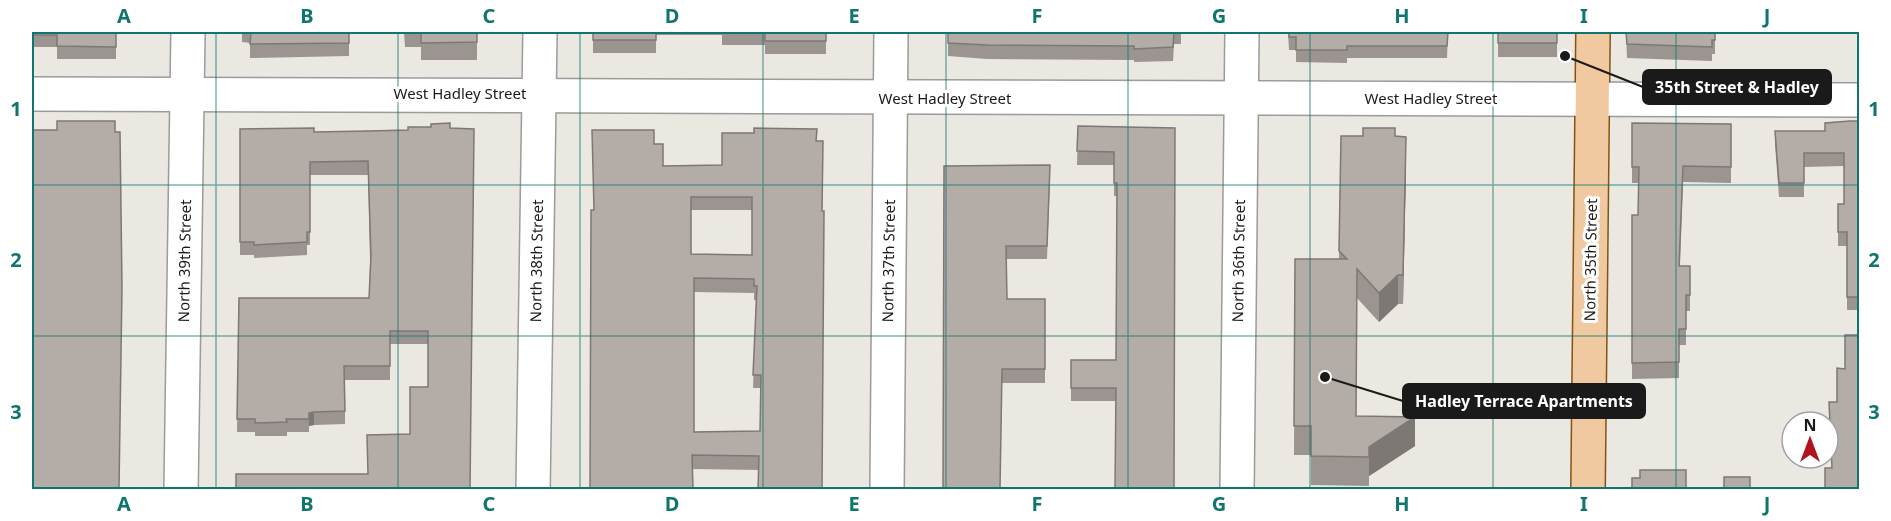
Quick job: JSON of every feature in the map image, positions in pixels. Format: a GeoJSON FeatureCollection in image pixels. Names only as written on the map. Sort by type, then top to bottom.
{"type":"FeatureCollection","features":[{"type":"Feature","properties":{"kind":"main road","name":"North 35th Street"},"geometry":{"type":"LineString","coordinates":[[1588,489],[1593,32]]}},
{"type":"Feature","properties":{"kind":"street","name":"North 39th Street"},"geometry":{"type":"LineString","coordinates":[[181,489],[188,32]]}},
{"type":"Feature","properties":{"kind":"street","name":"North 38th Street"},"geometry":{"type":"LineString","coordinates":[[533,489],[540,32]]}},
{"type":"Feature","properties":{"kind":"street","name":"North 37th Street"},"geometry":{"type":"LineString","coordinates":[[887,489],[891,32]]}},
{"type":"Feature","properties":{"kind":"street","name":"North 36th Street"},"geometry":{"type":"LineString","coordinates":[[1236,489],[1242,32]]}},
{"type":"Feature","properties":{"kind":"street","name":"West Hadley Street"},"geometry":{"type":"LineString","coordinates":[[32,94],[540,94],[890,99],[1860,100]]}},
{"type":"Feature","properties":{"kind":"building"},"geometry":{"type":"Polygon","coordinates":[[[32,32],[116,32],[116,47],[57,46],[57,35],[32,35],[32,32]]]}},
{"type":"Feature","properties":{"kind":"building"},"geometry":{"type":"Polygon","coordinates":[[[251,32],[349,32],[349,43],[250,44],[251,32]]]}},
{"type":"Feature","properties":{"kind":"building"},"geometry":{"type":"Polygon","coordinates":[[[421,32],[477,32],[477,42],[421,43],[421,32]]]}},
{"type":"Feature","properties":{"kind":"building"},"geometry":{"type":"Polygon","coordinates":[[[593,32],[656,32],[656,40],[593,40],[593,32]]]}},
{"type":"Feature","properties":{"kind":"building"},"geometry":{"type":"Polygon","coordinates":[[[765,32],[826,32],[826,41],[765,41],[765,32]]]}},
{"type":"Feature","properties":{"kind":"building"},"geometry":{"type":"Polygon","coordinates":[[[948,32],[1174,32],[1173,47],[1134,49],[1134,46],[948,43],[948,32]]]}},
{"type":"Feature","properties":{"kind":"building"},"geometry":{"type":"Polygon","coordinates":[[[1289,32],[1448,32],[1447,46],[1347,46],[1347,50],[1296,50],[1296,37],[1289,37],[1289,32]]]}},
{"type":"Feature","properties":{"kind":"building"},"geometry":{"type":"Polygon","coordinates":[[[1498,32],[1557,32],[1557,43],[1498,43],[1498,32]]]}},
{"type":"Feature","properties":{"kind":"building"},"geometry":{"type":"Polygon","coordinates":[[[1626,32],[1715,32],[1715,40],[1712,40],[1712,47],[1627,44],[1626,32]]]}},
{"type":"Feature","properties":{"kind":"building"},"geometry":{"type":"Polygon","coordinates":[[[57,121],[115,121],[115,132],[120,132],[122,287],[119,489],[32,489],[32,130],[57,130],[57,121]]]}},
{"type":"Feature","properties":{"kind":"building"},"geometry":{"type":"Polygon","coordinates":[[[1860,121],[1860,297],[1847,297],[1847,232],[1838,232],[1838,204],[1844,204],[1844,153],[1804,153],[1804,183],[1779,183],[1775,131],[1825,131],[1825,123],[1860,121]]]}},
{"type":"Feature","properties":{"kind":"building"},"geometry":{"type":"Polygon","coordinates":[[[450,123],[450,128],[474,129],[470,489],[236,489],[236,474],[368,474],[367,435],[410,434],[410,387],[428,387],[428,331],[390,331],[390,366],[344,366],[345,411],[314,412],[309,413],[309,419],[286,419],[287,422],[255,423],[255,419],[237,419],[239,298],[369,298],[371,256],[368,161],[310,162],[310,232],[307,232],[307,242],[254,245],[254,242],[240,242],[240,129],[314,128],[314,132],[408,130],[408,127],[431,127],[431,124],[450,123]]]}},
{"type":"Feature","properties":{"kind":"building"},"geometry":{"type":"Polygon","coordinates":[[[1632,123],[1731,124],[1731,167],[1683,166],[1679,266],[1690,266],[1690,295],[1686,295],[1686,329],[1679,329],[1679,362],[1632,363],[1632,215],[1638,215],[1639,167],[1632,167],[1632,123]]]}},
{"type":"Feature","properties":{"kind":"building"},"geometry":{"type":"Polygon","coordinates":[[[1078,126],[1175,128],[1174,489],[1115,489],[1116,388],[1071,388],[1071,360],[1116,360],[1117,183],[1114,183],[1114,152],[1077,151],[1078,126]]]}},
{"type":"Feature","properties":{"kind":"building"},"geometry":{"type":"Polygon","coordinates":[[[754,128],[817,129],[816,141],[823,141],[822,489],[758,489],[759,456],[692,455],[693,489],[590,489],[591,210],[594,210],[592,130],[654,130],[654,144],[663,144],[663,166],[722,165],[722,133],[754,133],[754,128]],[[691,197],[691,254],[752,255],[752,197],[691,197]],[[694,278],[694,432],[760,431],[761,375],[753,375],[757,286],[754,286],[754,279],[694,278]]]}},
{"type":"Feature","properties":{"kind":"building"},"geometry":{"type":"Polygon","coordinates":[[[1363,128],[1395,128],[1395,136],[1406,137],[1403,275],[1398,275],[1379,293],[1357,269],[1356,416],[1415,417],[1369,447],[1369,457],[1311,456],[1311,426],[1294,426],[1295,259],[1347,259],[1339,251],[1341,136],[1363,136],[1363,128]]]}},
{"type":"Feature","properties":{"kind":"building"},"geometry":{"type":"Polygon","coordinates":[[[1050,165],[1047,246],[1006,246],[1007,299],[1045,299],[1045,369],[1002,369],[1000,489],[943,489],[944,166],[1050,165]]]}},
{"type":"Feature","properties":{"kind":"building"},"geometry":{"type":"Polygon","coordinates":[[[1845,335],[1860,335],[1860,489],[1825,489],[1825,470],[1840,470],[1840,410],[1829,410],[1829,402],[1837,402],[1837,368],[1845,369],[1845,335]]]}},
{"type":"Feature","properties":{"kind":"building"},"geometry":{"type":"Polygon","coordinates":[[[1640,470],[1686,470],[1686,489],[1632,489],[1632,478],[1640,478],[1640,470]]]}},
{"type":"Feature","properties":{"kind":"building"},"geometry":{"type":"Polygon","coordinates":[[[1724,477],[1750,477],[1750,489],[1724,489],[1724,477]]]}},
{"type":"Feature","properties":{"kind":"place","name":"35th Street & Hadley"},"geometry":{"type":"Point","coordinates":[1565,56]}},
{"type":"Feature","properties":{"kind":"place","name":"Hadley Terrace Apartments"},"geometry":{"type":"Point","coordinates":[1325,377]}}]}
